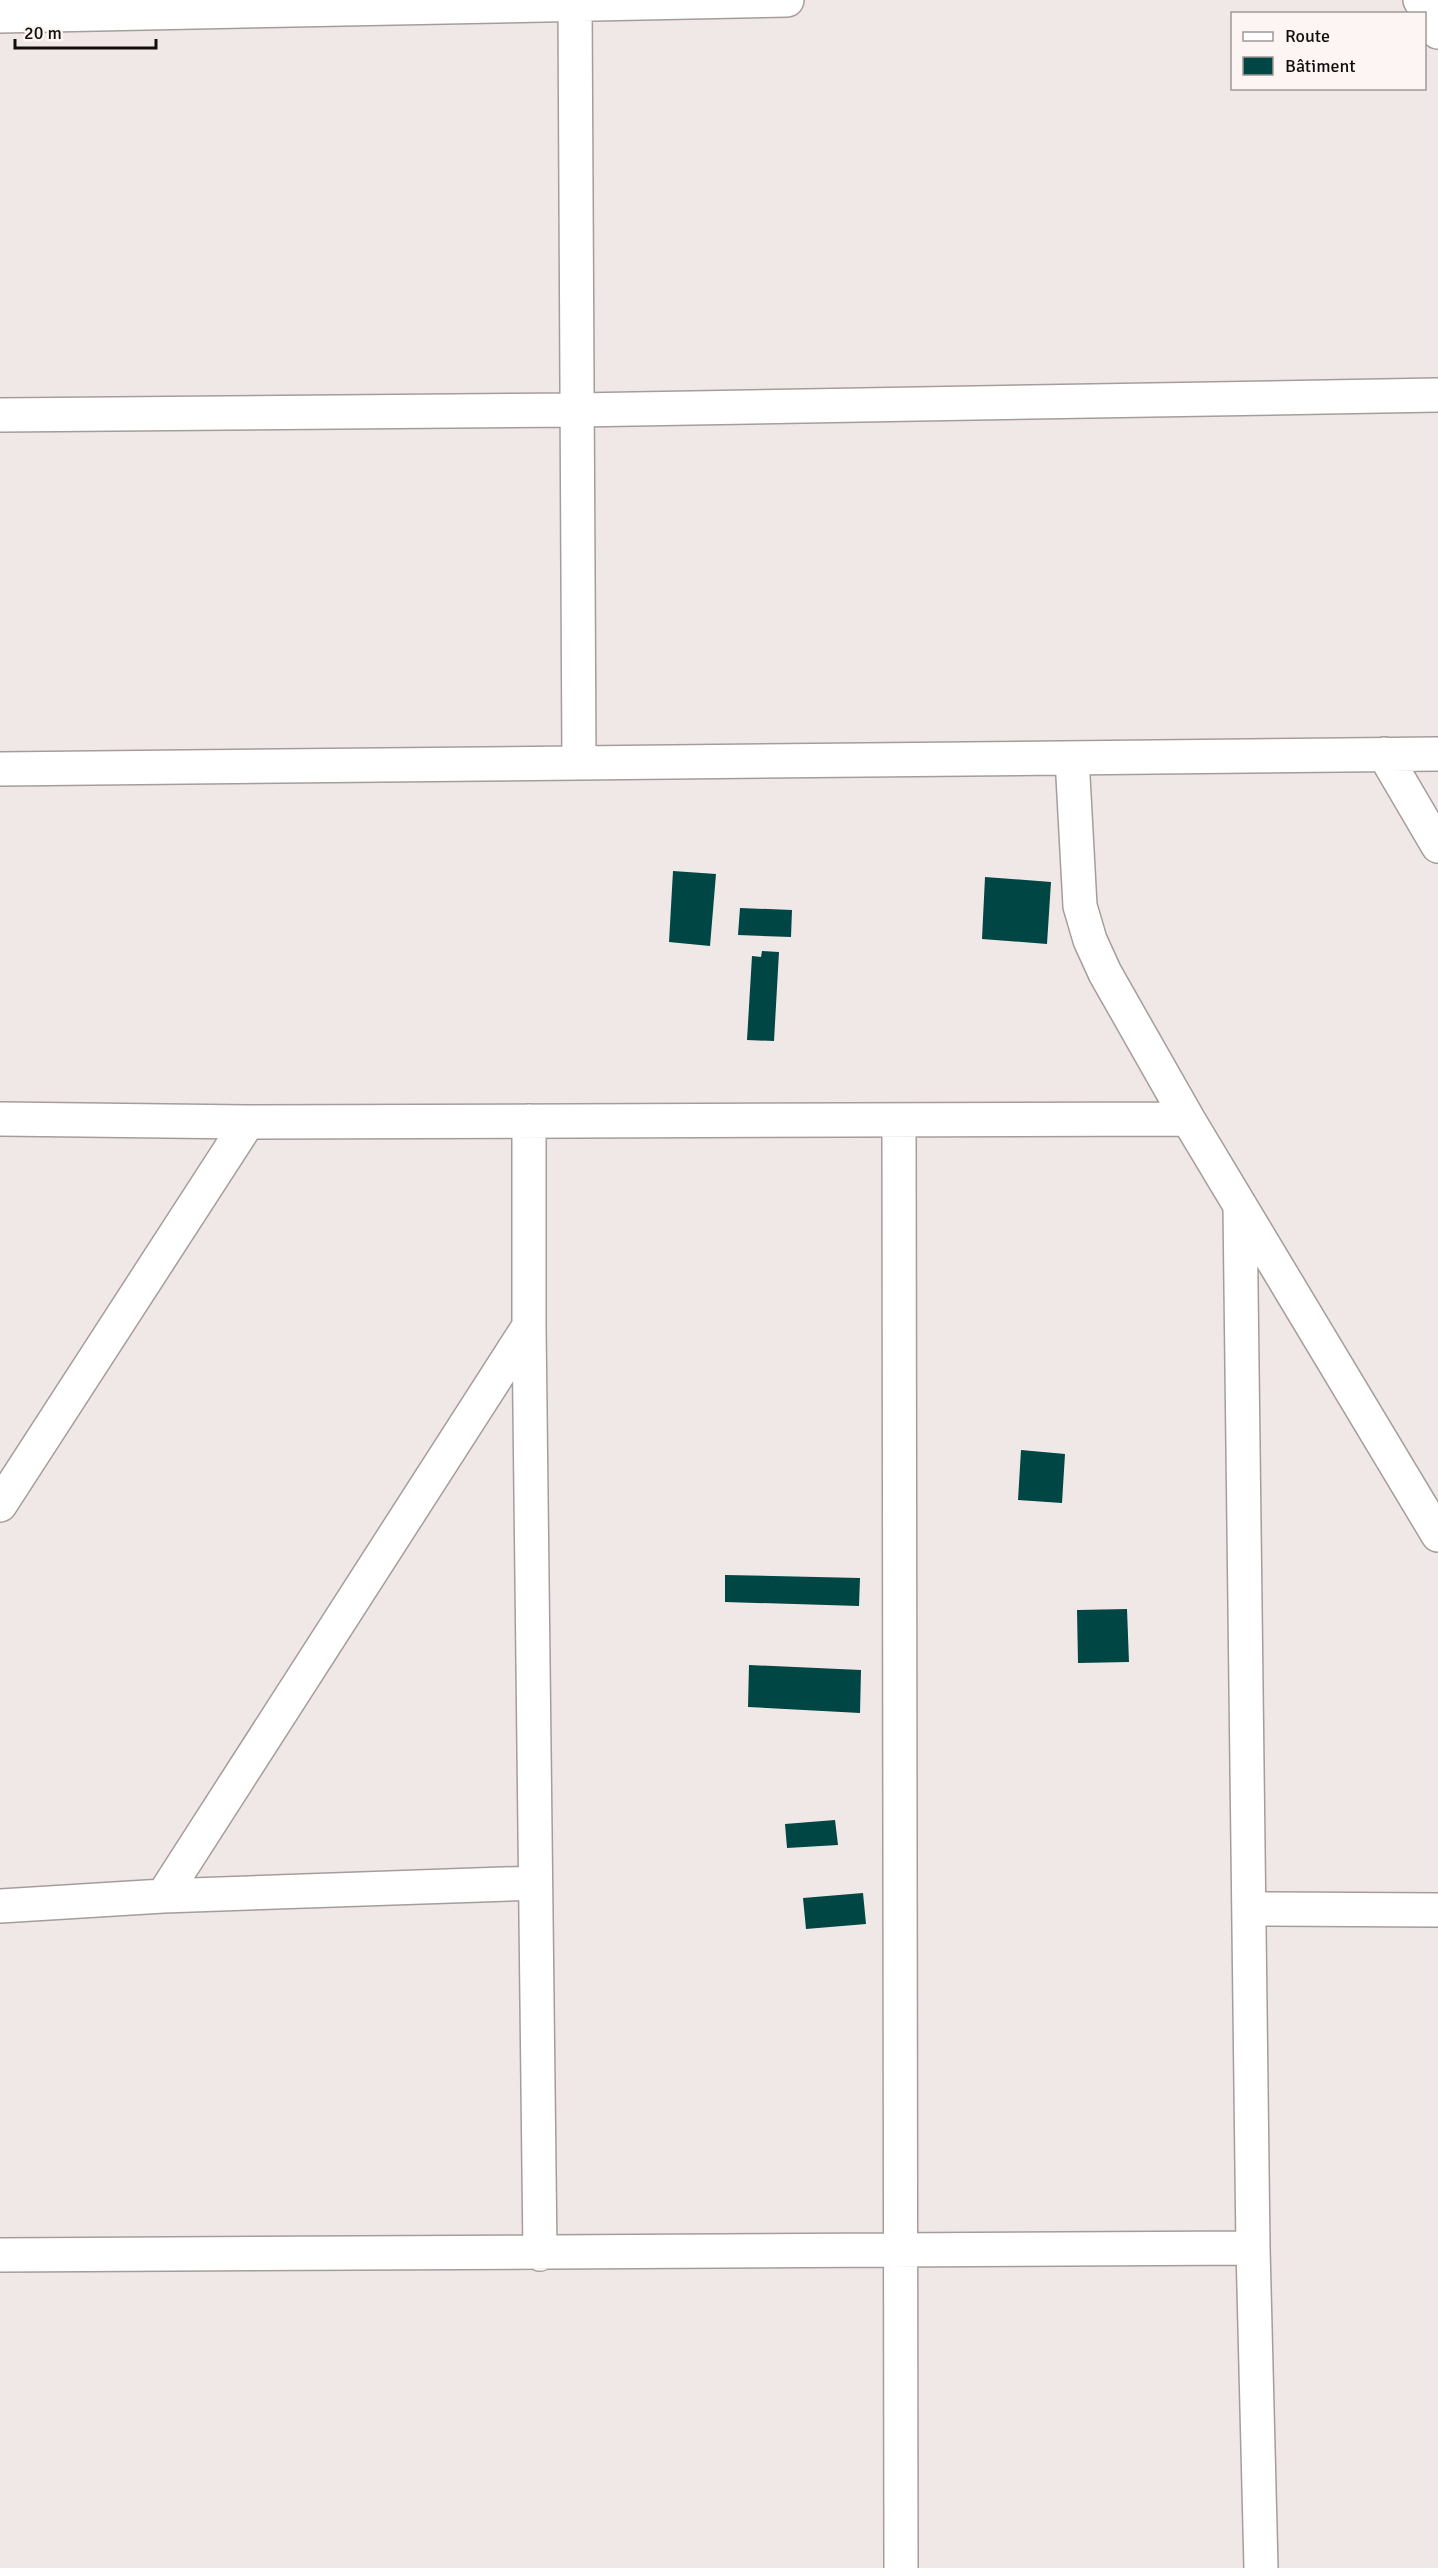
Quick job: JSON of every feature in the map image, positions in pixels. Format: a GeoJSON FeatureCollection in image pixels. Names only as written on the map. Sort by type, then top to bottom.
{"type":"FeatureCollection","features":[{"type":"Feature","properties":{"kind":"street"},"geometry":{"type":"LineString","coordinates":[[0,16],[787,0]]}},
{"type":"Feature","properties":{"kind":"street"},"geometry":{"type":"LineString","coordinates":[[1420,0],[1438,32]]}},
{"type":"Feature","properties":{"kind":"street"},"geometry":{"type":"LineString","coordinates":[[575,5],[579,763]]}},
{"type":"Feature","properties":{"kind":"street"},"geometry":{"type":"LineString","coordinates":[[0,415],[577,410],[1438,395]]}},
{"type":"Feature","properties":{"kind":"street"},"geometry":{"type":"LineString","coordinates":[[1384,754],[1438,846]]}},
{"type":"Feature","properties":{"kind":"street"},"geometry":{"type":"LineString","coordinates":[[0,769],[1438,754]]}},
{"type":"Feature","properties":{"kind":"street"},"geometry":{"type":"LineString","coordinates":[[1072,758],[1080,906],[1090,940],[1106,973],[1188,1119],[1438,1535]]}},
{"type":"Feature","properties":{"kind":"street"},"geometry":{"type":"LineString","coordinates":[[0,1119],[248,1122],[1188,1119]]}},
{"type":"Feature","properties":{"kind":"street"},"geometry":{"type":"LineString","coordinates":[[899,1120],[901,2568]]}},
{"type":"Feature","properties":{"kind":"street"},"geometry":{"type":"LineString","coordinates":[[529,1121],[529,1326],[540,2253]]}},
{"type":"Feature","properties":{"kind":"street"},"geometry":{"type":"LineString","coordinates":[[0,1505],[248,1122]]}},
{"type":"Feature","properties":{"kind":"street"},"geometry":{"type":"LineString","coordinates":[[1240,1206],[1253,2248],[1261,2568]]}},
{"type":"Feature","properties":{"kind":"street"},"geometry":{"type":"LineString","coordinates":[[163,1896],[529,1326]]}},
{"type":"Feature","properties":{"kind":"street"},"geometry":{"type":"LineString","coordinates":[[0,1906],[163,1896],[535,1884]]}},
{"type":"Feature","properties":{"kind":"street"},"geometry":{"type":"LineString","coordinates":[[1250,1909],[1438,1910]]}},
{"type":"Feature","properties":{"kind":"street"},"geometry":{"type":"LineString","coordinates":[[0,2255],[1253,2248]]}},
{"type":"Feature","properties":{"kind":"building"},"geometry":{"type":"Polygon","coordinates":[[[673,871],[716,874],[710,946],[669,942],[673,871]]]}},
{"type":"Feature","properties":{"kind":"building"},"geometry":{"type":"Polygon","coordinates":[[[985,877],[1051,882],[1047,944],[982,939],[985,877]]]}},
{"type":"Feature","properties":{"kind":"building"},"geometry":{"type":"Polygon","coordinates":[[[740,908],[792,910],[791,937],[738,935],[740,908]]]}},
{"type":"Feature","properties":{"kind":"building"},"geometry":{"type":"Polygon","coordinates":[[[762,951],[779,952],[774,1041],[747,1040],[752,956],[761,957],[762,951]]]}},
{"type":"Feature","properties":{"kind":"building"},"geometry":{"type":"Polygon","coordinates":[[[1021,1450],[1065,1454],[1062,1503],[1018,1500],[1021,1450]]]}},
{"type":"Feature","properties":{"kind":"building"},"geometry":{"type":"Polygon","coordinates":[[[725,1575],[860,1578],[859,1606],[725,1602],[725,1575]]]}},
{"type":"Feature","properties":{"kind":"building"},"geometry":{"type":"Polygon","coordinates":[[[1127,1609],[1129,1662],[1078,1663],[1077,1610],[1127,1609]]]}},
{"type":"Feature","properties":{"kind":"building"},"geometry":{"type":"Polygon","coordinates":[[[749,1665],[861,1670],[860,1713],[748,1707],[749,1665]]]}},
{"type":"Feature","properties":{"kind":"building"},"geometry":{"type":"Polygon","coordinates":[[[835,1820],[838,1845],[787,1848],[785,1824],[835,1820]]]}},
{"type":"Feature","properties":{"kind":"building"},"geometry":{"type":"Polygon","coordinates":[[[863,1893],[866,1924],[806,1929],[803,1898],[863,1893]]]}}]}
